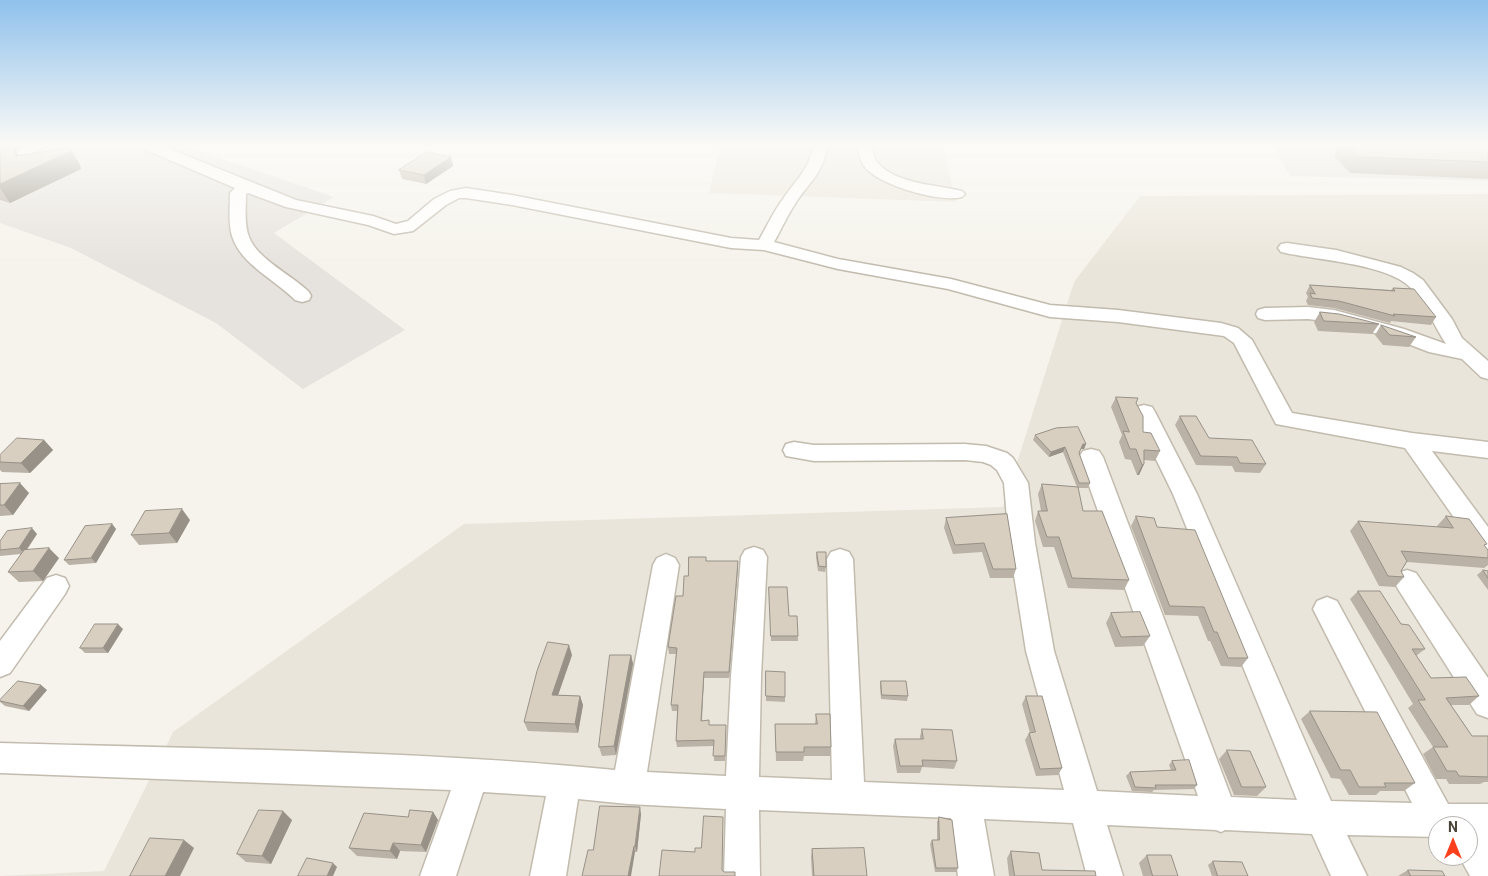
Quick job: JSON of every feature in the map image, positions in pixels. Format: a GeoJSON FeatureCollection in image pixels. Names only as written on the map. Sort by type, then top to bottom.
{"type":"FeatureCollection","features":[{"type":"Feature","properties":{"kind":"street"},"geometry":{"type":"LineString","coordinates":[[302,296],[293,286],[249,253],[242,241],[238,193],[247,186],[292,204],[365,219],[394,229],[407,228],[440,202],[455,194],[466,193],[512,200],[676,234],[731,243],[764,245],[838,264],[889,271],[951,284],[1050,311],[1154,320],[1230,332],[1242,340],[1284,419],[1412,441],[1488,450]]}},
{"type":"Feature","properties":{"kind":"street"},"geometry":{"type":"LineString","coordinates":[[764,245],[789,201],[802,186]]}},
{"type":"Feature","properties":{"kind":"street"},"geometry":{"type":"LineString","coordinates":[[918,186],[957,194]]}},
{"type":"Feature","properties":{"kind":"street"},"geometry":{"type":"LineString","coordinates":[[1287,248],[1336,255],[1395,271],[1407,277],[1417,284],[1442,319],[1449,335],[1479,361]]}},
{"type":"Feature","properties":{"kind":"street"},"geometry":{"type":"LineString","coordinates":[[1265,314],[1308,313],[1334,316],[1397,332],[1436,348],[1479,361]]}},
{"type":"Feature","properties":{"kind":"street"},"geometry":{"type":"LineString","coordinates":[[1144,412],[1185,494],[1321,816],[1349,876]]}},
{"type":"Feature","properties":{"kind":"street"},"geometry":{"type":"LineString","coordinates":[[1412,441],[1488,546]]}},
{"type":"Feature","properties":{"kind":"street"},"geometry":{"type":"LineString","coordinates":[[794,450],[814,453],[965,452],[986,454],[1005,464],[1016,483],[1022,543],[1040,651],[1104,876]]}},
{"type":"Feature","properties":{"kind":"street"},"geometry":{"type":"LineString","coordinates":[[1091,457],[1221,815]]}},
{"type":"Feature","properties":{"kind":"street"},"geometry":{"type":"LineString","coordinates":[[742,876],[741,794],[744,682],[754,557]]}},
{"type":"Feature","properties":{"kind":"street"},"geometry":{"type":"LineString","coordinates":[[840,559],[848,798]]}},
{"type":"Feature","properties":{"kind":"street"},"geometry":{"type":"LineString","coordinates":[[628,788],[666,565]]}},
{"type":"Feature","properties":{"kind":"street"},"geometry":{"type":"LineString","coordinates":[[1406,581],[1488,704]]}},
{"type":"Feature","properties":{"kind":"street"},"geometry":{"type":"LineString","coordinates":[[0,664],[56,586]]}},
{"type":"Feature","properties":{"kind":"street"},"geometry":{"type":"LineString","coordinates":[[1327,609],[1457,816]]}},
{"type":"Feature","properties":{"kind":"street"},"geometry":{"type":"LineString","coordinates":[[0,758],[390,771],[741,794],[1085,807],[1221,815],[1321,816],[1428,823]]}},
{"type":"Feature","properties":{"kind":"street"},"geometry":{"type":"LineString","coordinates":[[438,876],[472,776]]}},
{"type":"Feature","properties":{"kind":"street"},"geometry":{"type":"LineString","coordinates":[[548,876],[565,781]]}},
{"type":"Feature","properties":{"kind":"street"},"geometry":{"type":"LineString","coordinates":[[965,802],[976,876]]}},
{"type":"Feature","properties":{"kind":"street"},"geometry":{"type":"LineString","coordinates":[[1478,854],[1488,874]]}},
{"type":"Feature","properties":{"kind":"shaded area"},"geometry":{"type":"Polygon","coordinates":[[[0,186],[301,186],[334,197],[274,233],[405,330],[303,389],[216,323],[71,248],[0,223],[0,186]]]}},
{"type":"Feature","properties":{"kind":"shaded area"},"geometry":{"type":"Polygon","coordinates":[[[711,186],[952,186],[956,202],[709,193],[711,186]]]}},
{"type":"Feature","properties":{"kind":"shaded area"},"geometry":{"type":"Polygon","coordinates":[[[1488,194],[1488,876],[0,876],[104,871],[173,732],[464,524],[1003,507],[1074,282],[1140,196],[1488,194]]]}},
{"type":"Feature","properties":{"kind":"building"},"geometry":{"type":"Polygon","coordinates":[[[1310,285],[1395,291],[1393,288],[1414,289],[1436,317],[1393,314],[1395,316],[1339,301],[1312,298],[1310,293],[1315,294],[1310,285]]]}},
{"type":"Feature","properties":{"kind":"building"},"geometry":{"type":"Polygon","coordinates":[[[1320,312],[1339,314],[1379,324],[1324,321],[1320,312]]]}},
{"type":"Feature","properties":{"kind":"building"},"geometry":{"type":"Polygon","coordinates":[[[1381,325],[1416,337],[1390,335],[1381,325]]]}},
{"type":"Feature","properties":{"kind":"building"},"geometry":{"type":"Polygon","coordinates":[[[1116,397],[1138,398],[1136,403],[1143,416],[1143,432],[1151,433],[1160,451],[1144,450],[1144,464],[1142,465],[1136,449],[1130,449],[1123,431],[1129,432],[1116,397]]]}},
{"type":"Feature","properties":{"kind":"building"},"geometry":{"type":"Polygon","coordinates":[[[1180,416],[1196,416],[1209,438],[1252,440],[1266,464],[1240,463],[1237,457],[1201,456],[1180,416]]]}},
{"type":"Feature","properties":{"kind":"building"},"geometry":{"type":"Polygon","coordinates":[[[1078,427],[1086,444],[1083,444],[1079,453],[1090,483],[1079,483],[1065,447],[1051,452],[1035,435],[1056,428],[1078,427]]]}},
{"type":"Feature","properties":{"kind":"building"},"geometry":{"type":"Polygon","coordinates":[[[17,438],[44,440],[21,463],[0,462],[0,455],[17,438]]]}},
{"type":"Feature","properties":{"kind":"building"},"geometry":{"type":"Polygon","coordinates":[[[20,483],[4,505],[0,505],[0,484],[20,483]]]}},
{"type":"Feature","properties":{"kind":"building"},"geometry":{"type":"Polygon","coordinates":[[[1042,484],[1078,487],[1083,511],[1102,511],[1129,580],[1072,578],[1059,537],[1047,537],[1038,511],[1047,511],[1042,484]]]}},
{"type":"Feature","properties":{"kind":"building"},"geometry":{"type":"Polygon","coordinates":[[[182,509],[169,533],[131,535],[145,511],[182,509]]]}},
{"type":"Feature","properties":{"kind":"building"},"geometry":{"type":"Polygon","coordinates":[[[1007,514],[1016,569],[993,569],[984,543],[955,545],[946,518],[1007,514]]]}},
{"type":"Feature","properties":{"kind":"building"},"geometry":{"type":"Polygon","coordinates":[[[1136,516],[1154,518],[1157,527],[1195,530],[1248,658],[1228,658],[1217,632],[1214,632],[1204,607],[1170,606],[1136,516]]]}},
{"type":"Feature","properties":{"kind":"building"},"geometry":{"type":"Polygon","coordinates":[[[1446,516],[1469,519],[1487,544],[1484,545],[1488,550],[1488,558],[1401,551],[1407,561],[1401,571],[1404,577],[1388,576],[1358,521],[1453,528],[1446,516]]]}},
{"type":"Feature","properties":{"kind":"building"},"geometry":{"type":"Polygon","coordinates":[[[112,524],[91,558],[64,560],[85,526],[112,524]]]}},
{"type":"Feature","properties":{"kind":"building"},"geometry":{"type":"Polygon","coordinates":[[[32,528],[19,548],[0,550],[0,541],[7,531],[32,528]]]}},
{"type":"Feature","properties":{"kind":"building"},"geometry":{"type":"Polygon","coordinates":[[[49,548],[33,571],[8,572],[24,550],[49,548]]]}},
{"type":"Feature","properties":{"kind":"building"},"geometry":{"type":"Polygon","coordinates":[[[817,552],[826,552],[826,567],[819,566],[817,552]]]}},
{"type":"Feature","properties":{"kind":"building"},"geometry":{"type":"Polygon","coordinates":[[[689,557],[706,557],[706,561],[738,561],[729,672],[704,672],[701,721],[709,720],[709,725],[726,725],[725,756],[713,756],[714,740],[676,741],[678,705],[671,705],[677,648],[668,647],[676,596],[683,596],[684,576],[688,576],[689,557]]]}},
{"type":"Feature","properties":{"kind":"building"},"geometry":{"type":"Polygon","coordinates":[[[1483,570],[1488,571],[1488,578],[1483,570]]]}},
{"type":"Feature","properties":{"kind":"building"},"geometry":{"type":"Polygon","coordinates":[[[769,587],[787,587],[789,616],[797,616],[798,636],[771,636],[769,587]]]}},
{"type":"Feature","properties":{"kind":"building"},"geometry":{"type":"Polygon","coordinates":[[[1358,591],[1380,591],[1401,624],[1409,625],[1425,649],[1412,649],[1431,678],[1466,677],[1479,696],[1446,698],[1472,736],[1488,736],[1488,777],[1459,776],[1456,771],[1447,771],[1433,747],[1448,747],[1418,700],[1425,700],[1358,591]]]}},
{"type":"Feature","properties":{"kind":"building"},"geometry":{"type":"Polygon","coordinates":[[[1140,612],[1150,636],[1121,637],[1111,613],[1140,612]]]}},
{"type":"Feature","properties":{"kind":"building"},"geometry":{"type":"Polygon","coordinates":[[[95,624],[118,624],[103,648],[80,648],[95,624]]]}},
{"type":"Feature","properties":{"kind":"building"},"geometry":{"type":"Polygon","coordinates":[[[548,642],[569,645],[552,695],[580,696],[575,724],[524,722],[537,671],[548,642]]]}},
{"type":"Feature","properties":{"kind":"building"},"geometry":{"type":"Polygon","coordinates":[[[610,655],[631,655],[614,746],[599,747],[610,655]]]}},
{"type":"Feature","properties":{"kind":"building"},"geometry":{"type":"Polygon","coordinates":[[[766,671],[785,672],[785,697],[766,696],[766,671]]]}},
{"type":"Feature","properties":{"kind":"building"},"geometry":{"type":"Polygon","coordinates":[[[18,681],[41,685],[23,706],[0,701],[0,700],[18,681]]]}},
{"type":"Feature","properties":{"kind":"building"},"geometry":{"type":"Polygon","coordinates":[[[881,681],[906,681],[908,696],[882,695],[881,681]]]}},
{"type":"Feature","properties":{"kind":"building"},"geometry":{"type":"Polygon","coordinates":[[[1026,696],[1042,696],[1062,768],[1040,769],[1029,733],[1035,732],[1026,696]]]}},
{"type":"Feature","properties":{"kind":"building"},"geometry":{"type":"Polygon","coordinates":[[[1310,711],[1377,712],[1415,783],[1384,783],[1386,787],[1359,787],[1350,770],[1341,770],[1310,711]]]}},
{"type":"Feature","properties":{"kind":"building"},"geometry":{"type":"Polygon","coordinates":[[[816,714],[830,714],[831,747],[804,747],[804,752],[776,752],[775,724],[817,724],[816,714]]]}},
{"type":"Feature","properties":{"kind":"building"},"geometry":{"type":"Polygon","coordinates":[[[922,729],[952,730],[957,761],[922,760],[923,766],[900,766],[895,739],[923,739],[922,729]]]}},
{"type":"Feature","properties":{"kind":"building"},"geometry":{"type":"Polygon","coordinates":[[[1227,750],[1250,751],[1266,787],[1242,787],[1227,750]]]}},
{"type":"Feature","properties":{"kind":"building"},"geometry":{"type":"Polygon","coordinates":[[[1189,760],[1197,785],[1155,785],[1156,788],[1135,787],[1130,772],[1176,770],[1172,761],[1189,760]]]}},
{"type":"Feature","properties":{"kind":"building"},"geometry":{"type":"Polygon","coordinates":[[[600,806],[640,807],[635,846],[628,876],[582,876],[588,850],[593,850],[600,806]]]}},
{"type":"Feature","properties":{"kind":"building"},"geometry":{"type":"Polygon","coordinates":[[[259,810],[283,811],[262,856],[237,854],[259,810]]]}},
{"type":"Feature","properties":{"kind":"building"},"geometry":{"type":"Polygon","coordinates":[[[410,810],[433,812],[421,845],[393,843],[390,851],[349,848],[364,813],[408,817],[410,810]]]}},
{"type":"Feature","properties":{"kind":"building"},"geometry":{"type":"Polygon","coordinates":[[[704,816],[723,817],[722,870],[724,872],[735,872],[735,876],[659,876],[662,850],[695,852],[695,848],[701,848],[704,816]]]}},
{"type":"Feature","properties":{"kind":"building"},"geometry":{"type":"Polygon","coordinates":[[[939,817],[952,820],[958,868],[936,868],[932,840],[939,840],[939,817]]]}},
{"type":"Feature","properties":{"kind":"building"},"geometry":{"type":"Polygon","coordinates":[[[150,838],[184,840],[165,876],[130,876],[150,838]]]}},
{"type":"Feature","properties":{"kind":"building"},"geometry":{"type":"Polygon","coordinates":[[[864,848],[867,876],[814,876],[812,849],[864,848]]]}},
{"type":"Feature","properties":{"kind":"building"},"geometry":{"type":"Polygon","coordinates":[[[1011,851],[1039,853],[1042,870],[1095,871],[1096,876],[1015,876],[1011,851]]]}},
{"type":"Feature","properties":{"kind":"building"},"geometry":{"type":"Polygon","coordinates":[[[1147,855],[1171,855],[1178,876],[1153,876],[1147,855]]]}},
{"type":"Feature","properties":{"kind":"building"},"geometry":{"type":"Polygon","coordinates":[[[307,858],[333,863],[327,876],[298,876],[307,858]]]}},
{"type":"Feature","properties":{"kind":"building"},"geometry":{"type":"Polygon","coordinates":[[[1213,861],[1242,862],[1248,876],[1218,876],[1213,861]]]}},
{"type":"Feature","properties":{"kind":"building"},"geometry":{"type":"Polygon","coordinates":[[[1408,870],[1442,871],[1445,876],[1411,876],[1408,870]]]}}]}
